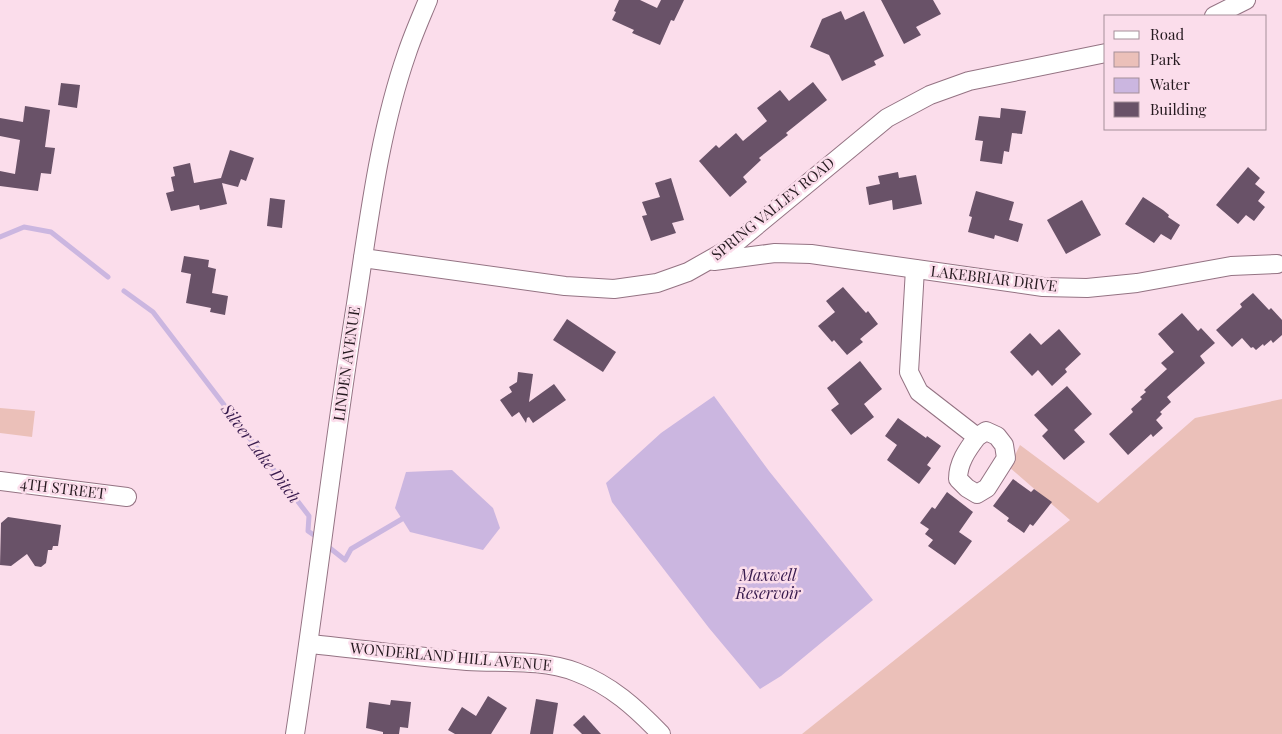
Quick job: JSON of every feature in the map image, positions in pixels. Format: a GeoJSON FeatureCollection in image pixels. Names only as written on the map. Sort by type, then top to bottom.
{"type":"FeatureCollection","features":[{"type":"Feature","properties":{"kind":"street","name":"LINDEN AVENUE"},"geometry":{"type":"LineString","coordinates":[[295,734],[309,644],[344,377],[373,194],[390,112],[406,54],[428,0]]}},
{"type":"Feature","properties":{"kind":"street"},"geometry":{"type":"LineString","coordinates":[[1216,15],[1246,0]]}},
{"type":"Feature","properties":{"kind":"street","name":"SPRING VALLEY ROAD"},"geometry":{"type":"LineString","coordinates":[[363,258],[565,286],[612,289],[657,283],[688,272],[711,261],[727,250],[887,118],[930,95],[969,81],[1104,53]]}},
{"type":"Feature","properties":{"kind":"street","name":"LAKEBRIAR DRIVE"},"geometry":{"type":"LineString","coordinates":[[711,261],[775,253],[811,254],[1043,287],[1088,288],[1137,283],[1231,266],[1280,265]]}},
{"type":"Feature","properties":{"kind":"street"},"geometry":{"type":"LineString","coordinates":[[915,269],[910,372],[919,392],[976,437]]}},
{"type":"Feature","properties":{"kind":"street","name":"4TH STREET"},"geometry":{"type":"LineString","coordinates":[[0,481],[127,497]]}},
{"type":"Feature","properties":{"kind":"street","name":"WONDERLAND HILL AVENUE"},"geometry":{"type":"LineString","coordinates":[[309,644],[466,661],[547,665],[576,672],[602,684],[634,706],[661,734]]}},
{"type":"Feature","properties":{"kind":"green space"},"geometry":{"type":"Polygon","coordinates":[[[1282,399],[1282,734],[802,734],[1070,520],[1009,467],[1020,445],[1098,503],[1195,418],[1282,399]]]}},
{"type":"Feature","properties":{"kind":"green space"},"geometry":{"type":"Polygon","coordinates":[[[0,408],[35,411],[32,437],[0,433],[0,408]]]}},
{"type":"Feature","properties":{"kind":"water","name":"Maxwell Reservoir"},"geometry":{"type":"Polygon","coordinates":[[[714,396],[769,471],[873,600],[781,676],[760,689],[709,628],[612,502],[606,483],[661,433],[714,396]]]}},
{"type":"Feature","properties":{"kind":"water"},"geometry":{"type":"Polygon","coordinates":[[[452,470],[493,508],[500,528],[483,550],[410,532],[395,508],[406,472],[452,470]]]}},
{"type":"Feature","properties":{"kind":"building"},"geometry":{"type":"Polygon","coordinates":[[[619,0],[640,0],[657,8],[661,0],[684,0],[674,21],[671,20],[660,45],[632,33],[634,30],[612,20],[619,0]]]}},
{"type":"Feature","properties":{"kind":"building"},"geometry":{"type":"Polygon","coordinates":[[[881,0],[933,0],[941,14],[916,27],[921,35],[904,44],[881,0]]]}},
{"type":"Feature","properties":{"kind":"building"},"geometry":{"type":"Polygon","coordinates":[[[841,11],[845,20],[864,11],[884,56],[874,61],[876,65],[842,81],[829,55],[810,47],[822,19],[841,11]]]}},
{"type":"Feature","properties":{"kind":"building"},"geometry":{"type":"Polygon","coordinates":[[[813,82],[827,100],[759,158],[761,160],[743,177],[747,182],[730,197],[699,161],[716,145],[719,148],[736,133],[743,141],[767,121],[757,108],[780,90],[789,101],[813,82]]]}},
{"type":"Feature","properties":{"kind":"building"},"geometry":{"type":"Polygon","coordinates":[[[61,83],[80,85],[77,108],[58,105],[61,83]]]}},
{"type":"Feature","properties":{"kind":"building"},"geometry":{"type":"Polygon","coordinates":[[[25,106],[50,110],[45,147],[55,148],[51,174],[41,173],[38,191],[0,186],[0,171],[15,174],[20,140],[0,136],[0,118],[23,122],[25,106]]]}},
{"type":"Feature","properties":{"kind":"building"},"geometry":{"type":"Polygon","coordinates":[[[1001,108],[1026,111],[1022,134],[1012,133],[1009,152],[1004,151],[1002,164],[980,161],[983,141],[975,140],[979,116],[1000,118],[1001,108]]]}},
{"type":"Feature","properties":{"kind":"building"},"geometry":{"type":"Polygon","coordinates":[[[230,150],[254,158],[246,181],[241,179],[238,187],[222,183],[227,204],[200,210],[199,205],[171,211],[166,193],[174,191],[171,177],[175,176],[173,167],[190,163],[194,183],[221,178],[230,150]]]}},
{"type":"Feature","properties":{"kind":"building"},"geometry":{"type":"Polygon","coordinates":[[[1248,167],[1260,178],[1255,184],[1265,192],[1258,201],[1265,207],[1254,221],[1246,215],[1238,224],[1216,205],[1248,167]]]}},
{"type":"Feature","properties":{"kind":"building"},"geometry":{"type":"Polygon","coordinates":[[[898,172],[899,178],[916,175],[922,204],[893,210],[892,200],[869,205],[866,187],[880,184],[878,176],[898,172]]]}},
{"type":"Feature","properties":{"kind":"building"},"geometry":{"type":"Polygon","coordinates":[[[671,178],[684,220],[672,223],[676,233],[651,241],[642,216],[647,215],[642,202],[660,197],[655,183],[671,178]]]}},
{"type":"Feature","properties":{"kind":"building"},"geometry":{"type":"Polygon","coordinates":[[[976,191],[1014,202],[1009,220],[1023,224],[1018,242],[995,235],[994,239],[968,232],[972,217],[969,216],[976,191]]]}},
{"type":"Feature","properties":{"kind":"building"},"geometry":{"type":"Polygon","coordinates":[[[1143,197],[1163,210],[1169,215],[1168,217],[1180,225],[1171,240],[1161,234],[1154,243],[1125,224],[1143,197]]]}},
{"type":"Feature","properties":{"kind":"building"},"geometry":{"type":"Polygon","coordinates":[[[270,198],[285,200],[282,228],[267,226],[270,198]]]}},
{"type":"Feature","properties":{"kind":"building"},"geometry":{"type":"Polygon","coordinates":[[[1082,200],[1101,235],[1066,254],[1047,220],[1082,200]]]}},
{"type":"Feature","properties":{"kind":"building"},"geometry":{"type":"Polygon","coordinates":[[[184,256],[209,260],[208,267],[216,269],[212,293],[228,296],[225,315],[210,312],[211,308],[186,303],[191,274],[181,272],[184,256]]]}},
{"type":"Feature","properties":{"kind":"building"},"geometry":{"type":"Polygon","coordinates":[[[843,287],[866,313],[868,311],[878,324],[860,339],[863,342],[847,355],[818,326],[835,312],[826,301],[843,287]]]}},
{"type":"Feature","properties":{"kind":"building"},"geometry":{"type":"Polygon","coordinates":[[[1253,293],[1269,310],[1271,308],[1282,320],[1282,335],[1273,343],[1271,340],[1256,350],[1253,347],[1251,348],[1242,338],[1232,347],[1216,330],[1242,307],[1240,304],[1253,293]]]}},
{"type":"Feature","properties":{"kind":"building"},"geometry":{"type":"Polygon","coordinates":[[[1182,313],[1198,331],[1201,328],[1215,343],[1200,356],[1205,363],[1167,397],[1171,402],[1160,412],[1162,414],[1156,420],[1163,428],[1153,437],[1151,434],[1128,455],[1109,434],[1133,412],[1131,409],[1142,399],[1140,397],[1146,392],[1144,390],[1167,369],[1161,363],[1174,352],[1158,334],[1182,313]]]}},
{"type":"Feature","properties":{"kind":"building"},"geometry":{"type":"Polygon","coordinates":[[[567,319],[616,352],[603,372],[553,340],[567,319]]]}},
{"type":"Feature","properties":{"kind":"building"},"geometry":{"type":"Polygon","coordinates":[[[1059,329],[1081,354],[1065,369],[1067,372],[1052,386],[1038,370],[1032,376],[1010,352],[1030,333],[1041,345],[1059,329]]]}},
{"type":"Feature","properties":{"kind":"building"},"geometry":{"type":"Polygon","coordinates":[[[860,361],[882,389],[864,404],[874,417],[851,435],[831,410],[839,404],[827,388],[860,361]]]}},
{"type":"Feature","properties":{"kind":"building"},"geometry":{"type":"Polygon","coordinates":[[[518,372],[533,374],[529,402],[554,384],[566,400],[533,423],[529,417],[526,423],[519,412],[512,417],[500,400],[512,392],[509,387],[517,382],[518,372]]]}},
{"type":"Feature","properties":{"kind":"building"},"geometry":{"type":"Polygon","coordinates":[[[1067,386],[1092,414],[1074,430],[1085,442],[1064,460],[1042,436],[1048,430],[1034,415],[1067,386]]]}},
{"type":"Feature","properties":{"kind":"building"},"geometry":{"type":"Polygon","coordinates":[[[898,418],[941,446],[927,465],[931,468],[919,484],[887,460],[897,445],[885,436],[898,418]]]}},
{"type":"Feature","properties":{"kind":"building"},"geometry":{"type":"Polygon","coordinates":[[[1013,479],[1031,492],[1034,489],[1052,502],[1033,526],[1030,524],[1024,533],[1007,521],[1009,518],[993,506],[1013,479]]]}},
{"type":"Feature","properties":{"kind":"building"},"geometry":{"type":"Polygon","coordinates":[[[947,492],[973,512],[959,532],[972,541],[955,565],[928,546],[933,540],[925,534],[929,529],[920,523],[932,507],[935,509],[947,492]]]}},
{"type":"Feature","properties":{"kind":"building"},"geometry":{"type":"Polygon","coordinates":[[[8,517],[61,525],[58,546],[53,546],[52,550],[48,550],[46,563],[41,567],[35,566],[27,554],[11,566],[0,565],[1,523],[8,517]]]}},
{"type":"Feature","properties":{"kind":"building"},"geometry":{"type":"Polygon","coordinates":[[[488,696],[507,708],[491,734],[455,734],[448,730],[462,707],[476,716],[488,696]]]}},
{"type":"Feature","properties":{"kind":"building"},"geometry":{"type":"Polygon","coordinates":[[[536,699],[558,703],[553,734],[530,734],[536,699]]]}},
{"type":"Feature","properties":{"kind":"building"},"geometry":{"type":"Polygon","coordinates":[[[391,700],[411,702],[408,728],[400,727],[399,734],[383,734],[383,732],[366,728],[369,702],[390,705],[391,700]]]}},
{"type":"Feature","properties":{"kind":"building"},"geometry":{"type":"Polygon","coordinates":[[[584,715],[601,734],[582,734],[573,725],[584,715]]]}},
{"type":"Feature","properties":{"kind":"waterway","name":"Silver Lake Ditch"},"geometry":{"type":"LineString","coordinates":[[0,237],[24,227],[51,232],[108,277]]}},
{"type":"Feature","properties":{"kind":"waterway","name":"Silver Lake Ditch"},"geometry":{"type":"LineString","coordinates":[[124,291],[153,312],[309,516],[308,531],[318,538]]}},
{"type":"Feature","properties":{"kind":"waterway","name":"Silver Lake Ditch"},"geometry":{"type":"LineString","coordinates":[[326,545],[345,560],[351,549],[402,519]]}}]}
